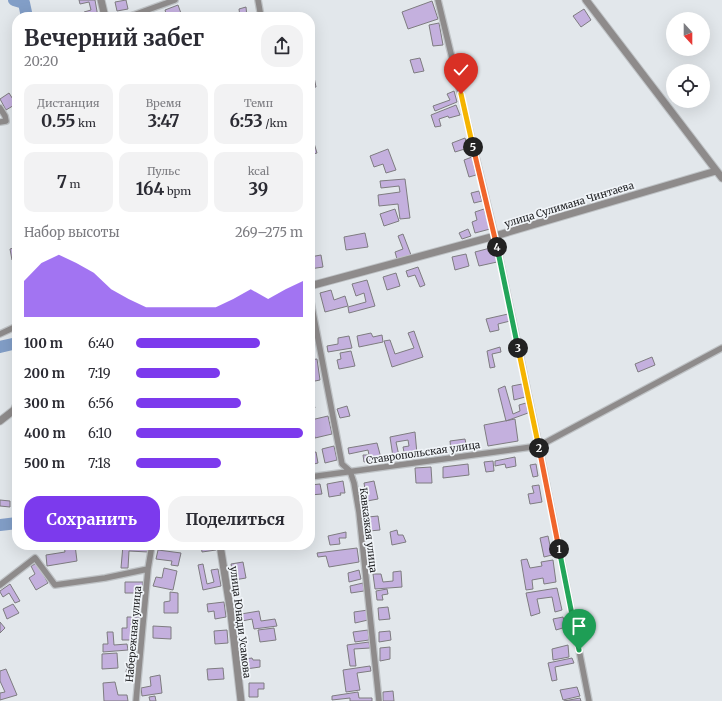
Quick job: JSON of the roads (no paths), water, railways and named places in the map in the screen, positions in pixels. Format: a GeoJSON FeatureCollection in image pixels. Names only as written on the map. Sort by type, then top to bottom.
{"type":"FeatureCollection","features":[{"type":"Feature","properties":{"kind":"street"},"geometry":{"type":"LineString","coordinates":[[101,0],[104,12]]}},
{"type":"Feature","properties":{"kind":"street"},"geometry":{"type":"LineString","coordinates":[[142,12],[175,0]]}},
{"type":"Feature","properties":{"kind":"street"},"geometry":{"type":"LineString","coordinates":[[258,0],[260,12]]}},
{"type":"Feature","properties":{"kind":"street"},"geometry":{"type":"LineString","coordinates":[[438,0],[495,236],[539,446],[589,701]]}},
{"type":"Feature","properties":{"kind":"street"},"geometry":{"type":"LineString","coordinates":[[586,0],[722,178]]}},
{"type":"Feature","properties":{"kind":"street"},"geometry":{"type":"LineString","coordinates":[[0,108],[6,121],[0,122]]}},
{"type":"Feature","properties":{"kind":"street","name":"улица Сулимана Чинтаева"},"geometry":{"type":"LineString","coordinates":[[315,285],[495,236],[716,171]]}},
{"type":"Feature","properties":{"kind":"street","name":"Кавказкая улица"},"geometry":{"type":"LineString","coordinates":[[315,322],[342,464],[350,471],[354,483],[359,512],[379,701]]}},
{"type":"Feature","properties":{"kind":"street"},"geometry":{"type":"LineString","coordinates":[[0,334],[12,328]]}},
{"type":"Feature","properties":{"kind":"street"},"geometry":{"type":"LineString","coordinates":[[539,446],[722,348]]}},
{"type":"Feature","properties":{"kind":"street"},"geometry":{"type":"LineString","coordinates":[[0,421],[12,412]]}},
{"type":"Feature","properties":{"kind":"street","name":"Ставропольская улица"},"geometry":{"type":"LineString","coordinates":[[315,476],[539,446]]}},
{"type":"Feature","properties":{"kind":"street","name":"Набережная улица"},"geometry":{"type":"LineString","coordinates":[[136,701],[148,569],[151,550]]}},
{"type":"Feature","properties":{"kind":"street","name":"улица Юнади Усамова"},"geometry":{"type":"LineString","coordinates":[[221,550],[231,614],[240,701]]}},
{"type":"Feature","properties":{"kind":"street","name":"Набережная улица"},"geometry":{"type":"LineString","coordinates":[[0,585],[35,558],[55,585],[105,578],[148,569]]}},
{"type":"Feature","properties":{"kind":"waterway"},"geometry":{"type":"LineString","coordinates":[[14,0],[24,3],[26,12]]}},
{"type":"Feature","properties":{"kind":"waterway"},"geometry":{"type":"LineString","coordinates":[[0,347],[12,344]]}},
{"type":"Feature","properties":{"kind":"waterway"},"geometry":{"type":"LineString","coordinates":[[0,525],[12,524]]}}]}
